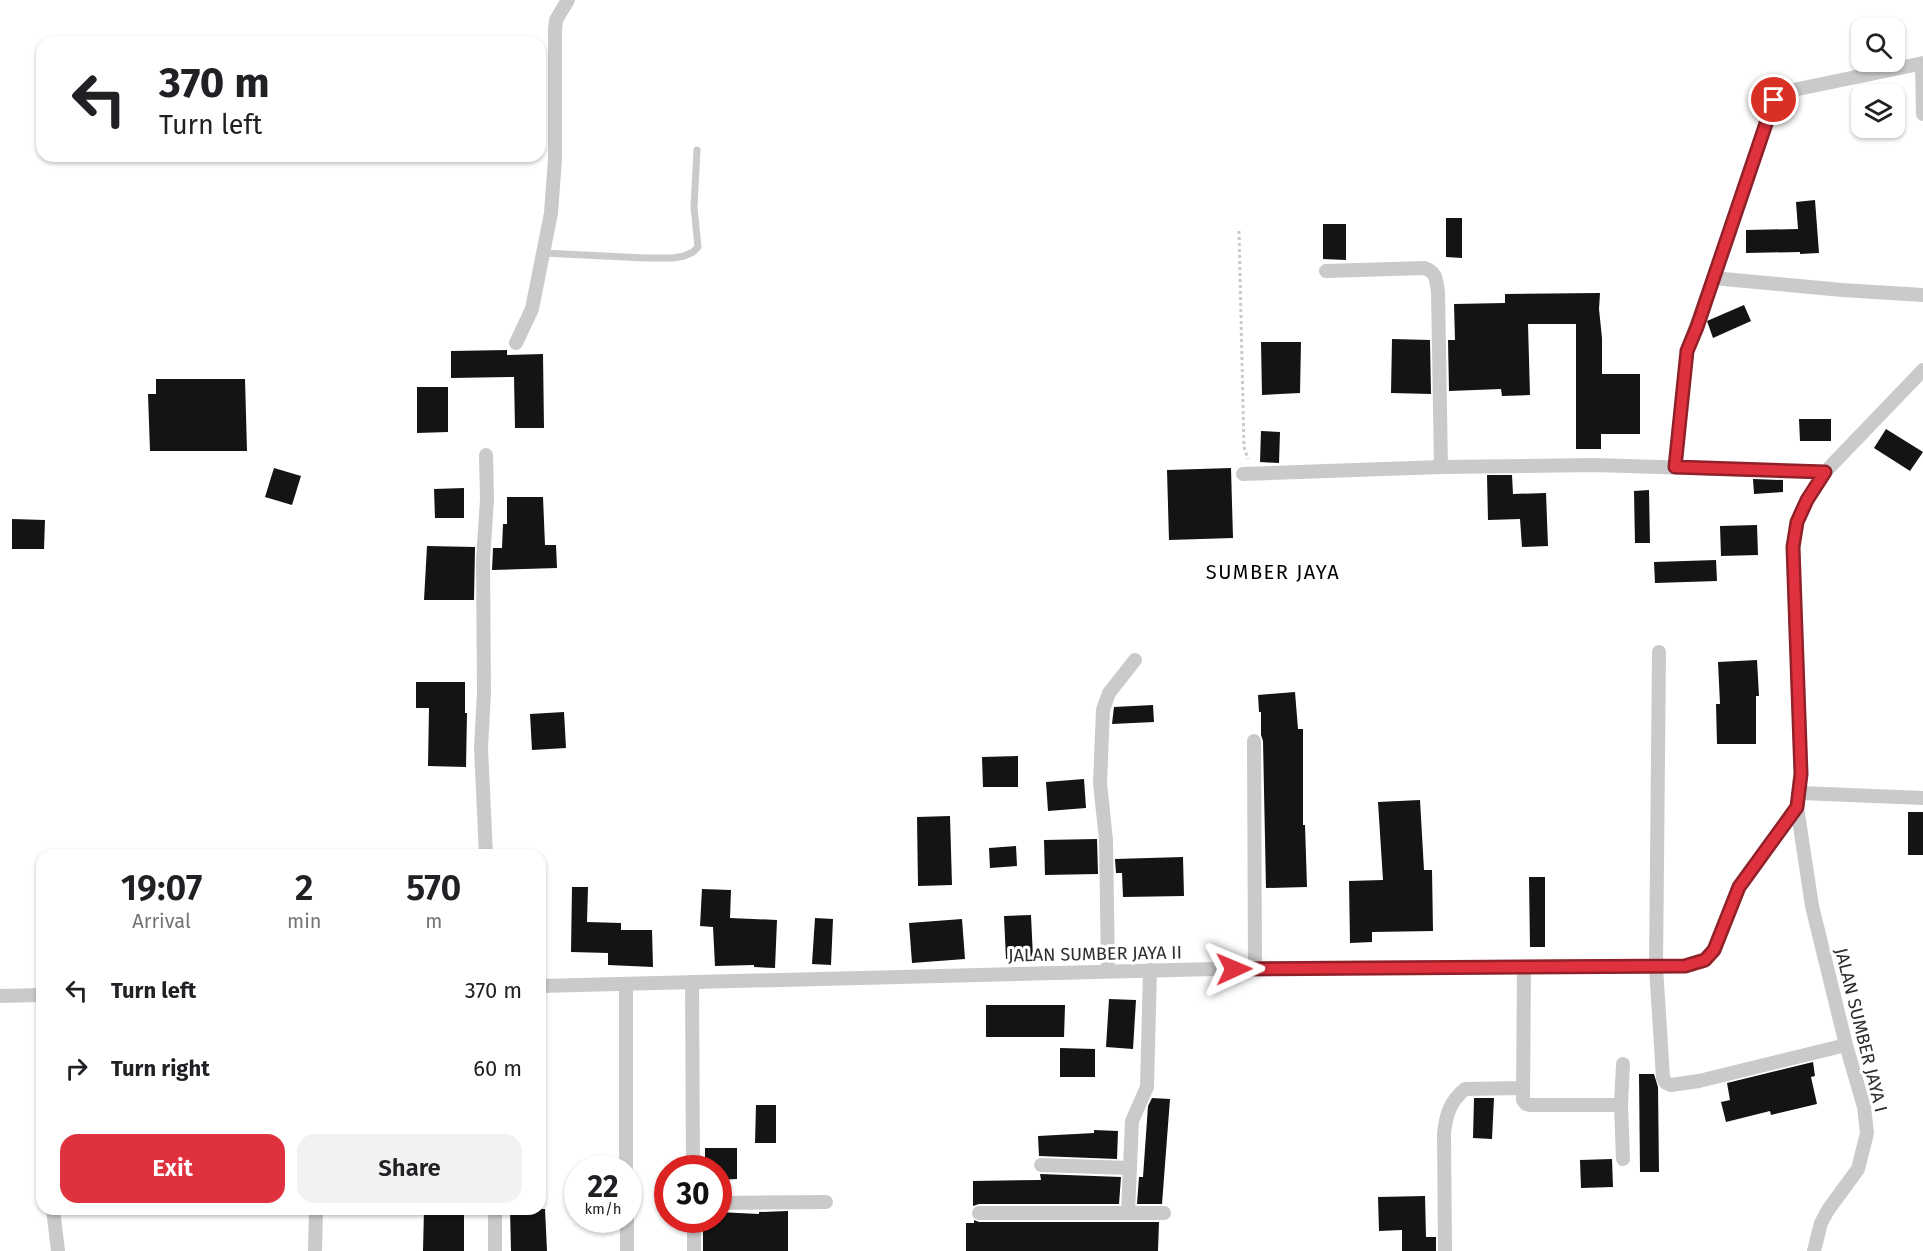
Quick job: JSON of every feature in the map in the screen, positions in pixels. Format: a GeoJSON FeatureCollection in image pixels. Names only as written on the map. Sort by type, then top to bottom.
{"type":"FeatureCollection","features":[{"type":"Feature","properties":{"kind":"street"},"geometry":{"type":"LineString","coordinates":[[516,343],[532,309],[551,213],[555,159],[555,30],[556,20],[568,0]]}},
{"type":"Feature","properties":{"kind":"street"},"geometry":{"type":"LineString","coordinates":[[1675,467],[1687,351],[1729,235],[1770,110],[1779,95],[1922,64],[1923,114]]}},
{"type":"Feature","properties":{"kind":"street"},"geometry":{"type":"LineString","coordinates":[[1326,271],[1424,268],[1435,274],[1438,292],[1441,467]]}},
{"type":"Feature","properties":{"kind":"street"},"geometry":{"type":"LineString","coordinates":[[1713,279],[1923,295]]}},
{"type":"Feature","properties":{"kind":"street","name":"JALAN SUMBER JAYA II"},"geometry":{"type":"LineString","coordinates":[[546,986],[1256,968],[1656,967],[1685,966],[1705,960],[1714,950],[1739,887],[1797,807],[1800,793],[1793,547],[1797,522],[1807,500],[1825,472],[1923,370]]}},
{"type":"Feature","properties":{"kind":"street"},"geometry":{"type":"LineString","coordinates":[[486,455],[487,499],[483,560],[484,693],[481,748],[486,849]]}},
{"type":"Feature","properties":{"kind":"street"},"geometry":{"type":"LineString","coordinates":[[1247,474],[1441,467],[1594,465],[1825,472]]}},
{"type":"Feature","properties":{"kind":"street"},"geometry":{"type":"LineString","coordinates":[[1659,652],[1656,967],[1663,1078],[1671,1085],[1699,1081],[1846,1045]]}},
{"type":"Feature","properties":{"kind":"street"},"geometry":{"type":"LineString","coordinates":[[1108,971],[1106,840],[1100,783],[1102,720],[1109,693],[1135,660]]}},
{"type":"Feature","properties":{"kind":"street"},"geometry":{"type":"LineString","coordinates":[[1254,741],[1256,968]]}},
{"type":"Feature","properties":{"kind":"street"},"geometry":{"type":"LineString","coordinates":[[1800,793],[1923,798]]}},
{"type":"Feature","properties":{"kind":"street","name":"JALAN SUMBER JAYA I"},"geometry":{"type":"LineString","coordinates":[[1797,807],[1812,906],[1846,1045],[1864,1107],[1867,1133],[1858,1169],[1821,1223],[1814,1251]]}},
{"type":"Feature","properties":{"kind":"street"},"geometry":{"type":"LineString","coordinates":[[1524,967],[1523,1100],[1530,1105],[1621,1105]]}},
{"type":"Feature","properties":{"kind":"street"},"geometry":{"type":"LineString","coordinates":[[1128,1213],[1132,1121],[1147,1087],[1150,970]]}},
{"type":"Feature","properties":{"kind":"street"},"geometry":{"type":"LineString","coordinates":[[692,982],[693,1155]]}},
{"type":"Feature","properties":{"kind":"street"},"geometry":{"type":"LineString","coordinates":[[626,984],[626,1155]]}},
{"type":"Feature","properties":{"kind":"street"},"geometry":{"type":"LineString","coordinates":[[0,996],[36,995]]}},
{"type":"Feature","properties":{"kind":"street"},"geometry":{"type":"LineString","coordinates":[[1623,1064],[1621,1105],[1623,1159]]}},
{"type":"Feature","properties":{"kind":"street"},"geometry":{"type":"LineString","coordinates":[[1445,1251],[1444,1134],[1445,1117],[1450,1106],[1465,1089],[1523,1088]]}},
{"type":"Feature","properties":{"kind":"street"},"geometry":{"type":"LineString","coordinates":[[1041,1166],[1130,1168]]}},
{"type":"Feature","properties":{"kind":"street"},"geometry":{"type":"LineString","coordinates":[[732,1203],[826,1202]]}},
{"type":"Feature","properties":{"kind":"street"},"geometry":{"type":"LineString","coordinates":[[978,1213],[1164,1213]]}},
{"type":"Feature","properties":{"kind":"street"},"geometry":{"type":"LineString","coordinates":[[54,1215],[58,1251]]}},
{"type":"Feature","properties":{"kind":"street"},"geometry":{"type":"LineString","coordinates":[[315,1251],[316,1215]]}},
{"type":"Feature","properties":{"kind":"street"},"geometry":{"type":"LineString","coordinates":[[495,1215],[495,1251]]}},
{"type":"Feature","properties":{"kind":"street"},"geometry":{"type":"LineString","coordinates":[[627,1233],[627,1251]]}},
{"type":"Feature","properties":{"kind":"street"},"geometry":{"type":"LineString","coordinates":[[694,1233],[694,1251]]}},
{"type":"Feature","properties":{"kind":"lane"},"geometry":{"type":"LineString","coordinates":[[543,253],[673,258],[693,252],[698,247],[694,207],[697,150]]}},
{"type":"Feature","properties":{"kind":"path"},"geometry":{"type":"LineString","coordinates":[[1239,231],[1244,447],[1247,474]]}},
{"type":"Feature","properties":{"kind":"building"},"geometry":{"type":"Polygon","coordinates":[[[1815,200],[1819,253],[1746,253],[1746,230],[1798,229],[1796,202],[1815,200]]]}},
{"type":"Feature","properties":{"kind":"building"},"geometry":{"type":"Polygon","coordinates":[[[1446,218],[1462,218],[1462,258],[1446,257],[1446,218]]]}},
{"type":"Feature","properties":{"kind":"building"},"geometry":{"type":"Polygon","coordinates":[[[1323,224],[1346,224],[1346,260],[1323,259],[1323,224]]]}},
{"type":"Feature","properties":{"kind":"building"},"geometry":{"type":"Polygon","coordinates":[[[1600,293],[1602,374],[1640,374],[1640,434],[1601,434],[1601,449],[1576,449],[1576,324],[1528,324],[1530,395],[1502,396],[1501,389],[1449,391],[1448,340],[1455,340],[1454,304],[1505,303],[1505,294],[1600,293]]]}},
{"type":"Feature","properties":{"kind":"building"},"geometry":{"type":"Polygon","coordinates":[[[1744,305],[1751,321],[1713,338],[1707,321],[1744,305]]]}},
{"type":"Feature","properties":{"kind":"building"},"geometry":{"type":"Polygon","coordinates":[[[1392,339],[1430,340],[1431,394],[1391,393],[1392,339]]]}},
{"type":"Feature","properties":{"kind":"building"},"geometry":{"type":"Polygon","coordinates":[[[1261,342],[1301,342],[1300,393],[1262,395],[1261,342]]]}},
{"type":"Feature","properties":{"kind":"building"},"geometry":{"type":"Polygon","coordinates":[[[507,350],[507,355],[543,354],[544,428],[515,428],[514,377],[451,378],[451,351],[507,350]]]}},
{"type":"Feature","properties":{"kind":"building"},"geometry":{"type":"Polygon","coordinates":[[[156,379],[245,379],[247,451],[150,451],[148,394],[156,394],[156,379]]]}},
{"type":"Feature","properties":{"kind":"building"},"geometry":{"type":"Polygon","coordinates":[[[417,387],[448,387],[448,432],[417,433],[417,387]]]}},
{"type":"Feature","properties":{"kind":"building"},"geometry":{"type":"Polygon","coordinates":[[[1799,419],[1831,419],[1831,441],[1800,441],[1799,419]]]}},
{"type":"Feature","properties":{"kind":"building"},"geometry":{"type":"Polygon","coordinates":[[[1886,429],[1923,452],[1910,471],[1874,448],[1886,429]]]}},
{"type":"Feature","properties":{"kind":"building"},"geometry":{"type":"Polygon","coordinates":[[[1261,431],[1280,432],[1279,463],[1260,462],[1261,431]]]}},
{"type":"Feature","properties":{"kind":"building"},"geometry":{"type":"Polygon","coordinates":[[[274,468],[301,476],[292,505],[265,497],[274,468]]]}},
{"type":"Feature","properties":{"kind":"building"},"geometry":{"type":"Polygon","coordinates":[[[1231,468],[1233,538],[1169,540],[1167,470],[1231,468]]]}},
{"type":"Feature","properties":{"kind":"building"},"geometry":{"type":"Polygon","coordinates":[[[1487,475],[1512,475],[1513,494],[1546,493],[1548,546],[1522,547],[1520,519],[1488,520],[1487,475]]]}},
{"type":"Feature","properties":{"kind":"building"},"geometry":{"type":"Polygon","coordinates":[[[1753,479],[1783,480],[1783,492],[1754,494],[1753,479]]]}},
{"type":"Feature","properties":{"kind":"building"},"geometry":{"type":"Polygon","coordinates":[[[464,488],[464,518],[435,518],[434,489],[464,488]]]}},
{"type":"Feature","properties":{"kind":"building"},"geometry":{"type":"Polygon","coordinates":[[[1649,490],[1650,543],[1635,543],[1634,491],[1649,490]]]}},
{"type":"Feature","properties":{"kind":"building"},"geometry":{"type":"Polygon","coordinates":[[[507,497],[543,497],[545,545],[556,545],[557,568],[492,570],[493,548],[502,548],[503,524],[507,524],[507,497]]]}},
{"type":"Feature","properties":{"kind":"building"},"geometry":{"type":"Polygon","coordinates":[[[12,519],[45,520],[44,549],[12,549],[12,519]]]}},
{"type":"Feature","properties":{"kind":"building"},"geometry":{"type":"Polygon","coordinates":[[[1757,525],[1758,555],[1721,556],[1720,526],[1757,525]]]}},
{"type":"Feature","properties":{"kind":"building"},"geometry":{"type":"Polygon","coordinates":[[[427,546],[475,547],[474,600],[424,600],[427,546]]]}},
{"type":"Feature","properties":{"kind":"building"},"geometry":{"type":"Polygon","coordinates":[[[1716,560],[1717,581],[1655,583],[1654,562],[1716,560]]]}},
{"type":"Feature","properties":{"kind":"building"},"geometry":{"type":"Polygon","coordinates":[[[1757,660],[1759,696],[1756,696],[1756,744],[1717,744],[1716,704],[1720,704],[1718,662],[1757,660]]]}},
{"type":"Feature","properties":{"kind":"building"},"geometry":{"type":"Polygon","coordinates":[[[416,682],[465,682],[466,767],[428,766],[429,708],[416,708],[416,682]]]}},
{"type":"Feature","properties":{"kind":"building"},"geometry":{"type":"Polygon","coordinates":[[[1295,692],[1298,729],[1303,729],[1303,825],[1305,825],[1307,887],[1266,888],[1263,741],[1258,695],[1295,692]]]}},
{"type":"Feature","properties":{"kind":"building"},"geometry":{"type":"Polygon","coordinates":[[[1153,705],[1154,722],[1112,724],[1114,707],[1153,705]]]}},
{"type":"Feature","properties":{"kind":"building"},"geometry":{"type":"Polygon","coordinates":[[[564,712],[566,748],[532,750],[530,714],[564,712]]]}},
{"type":"Feature","properties":{"kind":"building"},"geometry":{"type":"Polygon","coordinates":[[[1018,756],[1018,787],[983,787],[982,757],[1018,756]]]}},
{"type":"Feature","properties":{"kind":"building"},"geometry":{"type":"Polygon","coordinates":[[[1084,779],[1086,808],[1048,811],[1046,782],[1084,779]]]}},
{"type":"Feature","properties":{"kind":"building"},"geometry":{"type":"Polygon","coordinates":[[[1420,800],[1424,870],[1432,870],[1433,931],[1372,932],[1372,942],[1350,943],[1349,881],[1383,880],[1378,802],[1420,800]]]}},
{"type":"Feature","properties":{"kind":"building"},"geometry":{"type":"Polygon","coordinates":[[[1908,812],[1923,812],[1923,855],[1908,855],[1908,812]]]}},
{"type":"Feature","properties":{"kind":"building"},"geometry":{"type":"Polygon","coordinates":[[[950,816],[952,885],[918,886],[917,817],[950,816]]]}},
{"type":"Feature","properties":{"kind":"building"},"geometry":{"type":"Polygon","coordinates":[[[1097,839],[1098,874],[1045,875],[1044,840],[1097,839]]]}},
{"type":"Feature","properties":{"kind":"building"},"geometry":{"type":"Polygon","coordinates":[[[1016,846],[1017,866],[990,868],[989,848],[1016,846]]]}},
{"type":"Feature","properties":{"kind":"building"},"geometry":{"type":"Polygon","coordinates":[[[1183,857],[1184,896],[1123,897],[1122,873],[1116,873],[1115,859],[1183,857]]]}},
{"type":"Feature","properties":{"kind":"building"},"geometry":{"type":"Polygon","coordinates":[[[1529,877],[1545,877],[1545,947],[1530,947],[1529,877]]]}},
{"type":"Feature","properties":{"kind":"building"},"geometry":{"type":"Polygon","coordinates":[[[572,887],[588,887],[587,922],[621,923],[621,930],[652,930],[653,967],[608,965],[608,953],[571,952],[572,887]]]}},
{"type":"Feature","properties":{"kind":"building"},"geometry":{"type":"Polygon","coordinates":[[[702,889],[731,890],[730,918],[777,920],[775,968],[754,967],[754,965],[715,966],[713,927],[700,926],[702,889]]]}},
{"type":"Feature","properties":{"kind":"building"},"geometry":{"type":"Polygon","coordinates":[[[1031,915],[1033,958],[1006,959],[1004,916],[1031,915]]]}},
{"type":"Feature","properties":{"kind":"building"},"geometry":{"type":"Polygon","coordinates":[[[815,918],[833,919],[831,965],[812,964],[815,918]]]}},
{"type":"Feature","properties":{"kind":"building"},"geometry":{"type":"Polygon","coordinates":[[[962,919],[965,959],[912,963],[909,923],[962,919]]]}},
{"type":"Feature","properties":{"kind":"building"},"geometry":{"type":"Polygon","coordinates":[[[1109,999],[1136,1000],[1133,1049],[1106,1047],[1109,999]]]}},
{"type":"Feature","properties":{"kind":"building"},"geometry":{"type":"Polygon","coordinates":[[[986,1005],[1065,1005],[1064,1037],[986,1037],[986,1005]]]}},
{"type":"Feature","properties":{"kind":"building"},"geometry":{"type":"Polygon","coordinates":[[[1060,1048],[1095,1049],[1095,1077],[1060,1077],[1060,1048]]]}},
{"type":"Feature","properties":{"kind":"building"},"geometry":{"type":"Polygon","coordinates":[[[1813,1062],[1815,1076],[1811,1077],[1817,1104],[1771,1115],[1770,1111],[1726,1122],[1721,1102],[1730,1100],[1727,1083],[1813,1062]]]}},
{"type":"Feature","properties":{"kind":"building"},"geometry":{"type":"Polygon","coordinates":[[[1639,1074],[1654,1074],[1658,1087],[1659,1172],[1640,1172],[1639,1074]]]}},
{"type":"Feature","properties":{"kind":"building"},"geometry":{"type":"Polygon","coordinates":[[[1152,1098],[1170,1099],[1162,1204],[1137,1204],[1139,1177],[1143,1177],[1148,1106],[1152,1098]]]}},
{"type":"Feature","properties":{"kind":"building"},"geometry":{"type":"Polygon","coordinates":[[[1474,1098],[1494,1098],[1492,1139],[1473,1138],[1474,1098]]]}},
{"type":"Feature","properties":{"kind":"building"},"geometry":{"type":"Polygon","coordinates":[[[756,1105],[776,1105],[776,1143],[755,1143],[756,1105]]]}},
{"type":"Feature","properties":{"kind":"building"},"geometry":{"type":"Polygon","coordinates":[[[1094,1130],[1118,1131],[1117,1159],[1039,1156],[1038,1136],[1094,1133],[1094,1130]]]}},
{"type":"Feature","properties":{"kind":"building"},"geometry":{"type":"Polygon","coordinates":[[[705,1148],[737,1148],[737,1179],[732,1179],[732,1155],[705,1155],[705,1148]]]}},
{"type":"Feature","properties":{"kind":"building"},"geometry":{"type":"Polygon","coordinates":[[[1612,1159],[1613,1187],[1581,1188],[1580,1160],[1612,1159]]]}},
{"type":"Feature","properties":{"kind":"building"},"geometry":{"type":"Polygon","coordinates":[[[1040,1174],[1121,1177],[1119,1204],[979,1204],[973,1206],[973,1181],[1041,1180],[1040,1174]]]}},
{"type":"Feature","properties":{"kind":"building"},"geometry":{"type":"Polygon","coordinates":[[[1425,1196],[1426,1237],[1436,1237],[1436,1251],[1402,1251],[1402,1230],[1379,1231],[1378,1197],[1425,1196]]]}},
{"type":"Feature","properties":{"kind":"building"},"geometry":{"type":"Polygon","coordinates":[[[788,1211],[788,1251],[703,1251],[703,1233],[732,1233],[732,1213],[759,1214],[759,1212],[788,1211]]]}},
{"type":"Feature","properties":{"kind":"building"},"geometry":{"type":"Polygon","coordinates":[[[424,1215],[464,1215],[464,1251],[423,1251],[424,1215]]]}},
{"type":"Feature","properties":{"kind":"building"},"geometry":{"type":"Polygon","coordinates":[[[510,1215],[545,1215],[547,1251],[511,1251],[510,1215]]]}},
{"type":"Feature","properties":{"kind":"building"},"geometry":{"type":"Polygon","coordinates":[[[974,1220],[979,1222],[1159,1222],[1158,1251],[966,1251],[966,1223],[974,1223],[974,1220]]]}},
{"type":"Feature","properties":{"kind":"district","name":"SUMBER JAYA"},"geometry":{"type":"Point","coordinates":[1273,572]}},
{"type":"Feature","properties":{"kind":"route"},"geometry":{"type":"LineString","coordinates":[[1234,969],[1685,966],[1705,960],[1714,950],[1739,887],[1797,807],[1801,774],[1793,547],[1797,522],[1807,500],[1825,472],[1675,467],[1687,351],[1774,100]]}}]}
